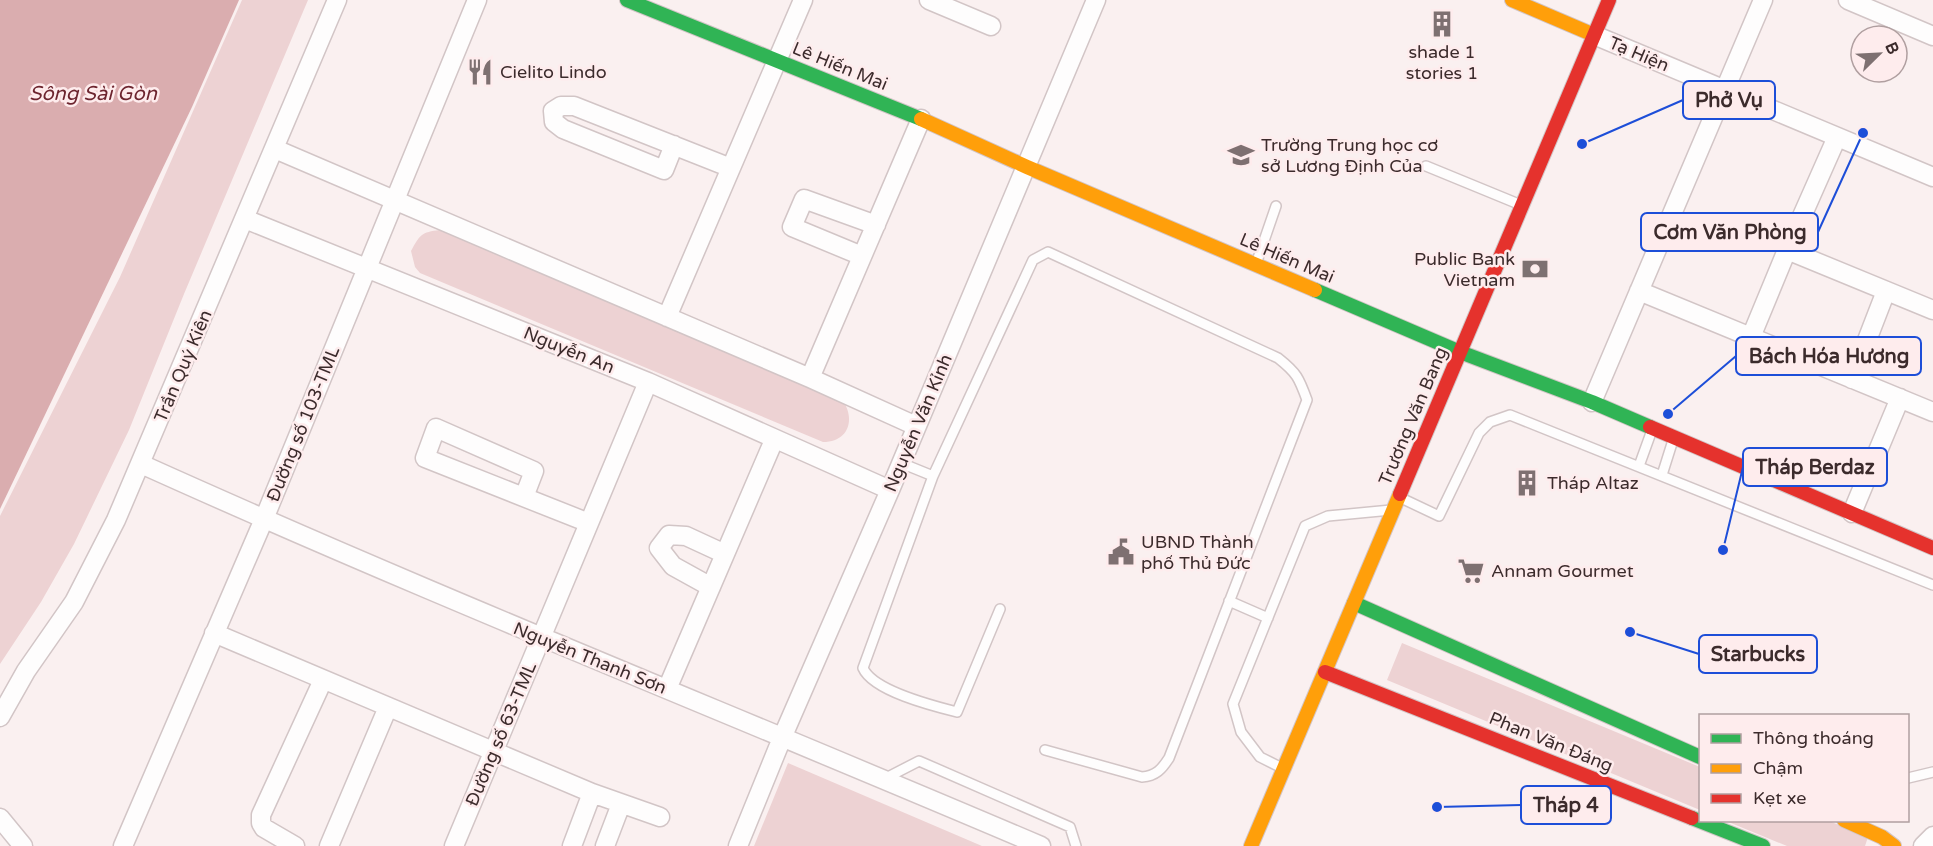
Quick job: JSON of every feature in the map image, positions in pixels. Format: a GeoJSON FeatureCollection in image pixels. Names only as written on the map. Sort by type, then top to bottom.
{"type":"FeatureCollection","features":[{"type":"Feature","properties":{"kind":"street","name":"Trần Quý Kiên"},"geometry":{"type":"LineString","coordinates":[[0,717],[26,671],[74,602],[116,520],[338,0]]}},
{"type":"Feature","properties":{"kind":"street","name":"Đường số 103-TML"},"geometry":{"type":"LineString","coordinates":[[123,846],[264,519],[477,0]]}},
{"type":"Feature","properties":{"kind":"street","name":"Lê Hiến Mai"},"geometry":{"type":"LineString","coordinates":[[627,0],[921,119],[1027,167],[1460,352],[1592,402],[1933,548]]}},
{"type":"Feature","properties":{"kind":"street"},"geometry":{"type":"LineString","coordinates":[[667,317],[803,0]]}},
{"type":"Feature","properties":{"kind":"street"},"geometry":{"type":"LineString","coordinates":[[930,0],[969,8],[992,26]]}},
{"type":"Feature","properties":{"kind":"street","name":"Nguyễn Văn Kỉnh"},"geometry":{"type":"LineString","coordinates":[[738,846],[1096,0]]}},
{"type":"Feature","properties":{"kind":"street","name":"Tạ Hiện"},"geometry":{"type":"LineString","coordinates":[[1512,0],[1933,177]]}},
{"type":"Feature","properties":{"kind":"street","name":"Trương Văn Bang"},"geometry":{"type":"LineString","coordinates":[[1251,846],[1609,0]]}},
{"type":"Feature","properties":{"kind":"street"},"geometry":{"type":"LineString","coordinates":[[1592,402],[1763,0]]}},
{"type":"Feature","properties":{"kind":"street"},"geometry":{"type":"LineString","coordinates":[[1848,0],[1887,8],[1933,36]]}},
{"type":"Feature","properties":{"kind":"street"},"geometry":{"type":"LineString","coordinates":[[674,146],[664,170],[563,129],[554,122],[553,111],[561,106],[574,106],[731,168]]}},
{"type":"Feature","properties":{"kind":"street"},"geometry":{"type":"LineString","coordinates":[[810,378],[921,119]]}},
{"type":"Feature","properties":{"kind":"street"},"geometry":{"type":"LineString","coordinates":[[1751,338],[1837,137]]}},
{"type":"Feature","properties":{"kind":"street"},"geometry":{"type":"LineString","coordinates":[[274,149],[810,378],[916,426]]}},
{"type":"Feature","properties":{"kind":"street"},"geometry":{"type":"LineString","coordinates":[[862,256],[792,227],[804,199],[876,225]]}},
{"type":"Feature","properties":{"kind":"street","name":"Nguyễn An"},"geometry":{"type":"LineString","coordinates":[[245,219],[648,382],[890,490]]}},
{"type":"Feature","properties":{"kind":"street"},"geometry":{"type":"LineString","coordinates":[[1787,250],[1933,310]]}},
{"type":"Feature","properties":{"kind":"street"},"geometry":{"type":"LineString","coordinates":[[1639,291],[1933,412]]}},
{"type":"Feature","properties":{"kind":"street"},"geometry":{"type":"LineString","coordinates":[[1852,380],[1886,291]]}},
{"type":"Feature","properties":{"kind":"street","name":"Đường số 63-TML"},"geometry":{"type":"LineString","coordinates":[[454,846],[648,382]]}},
{"type":"Feature","properties":{"kind":"street"},"geometry":{"type":"LineString","coordinates":[[1852,513],[1900,398]]}},
{"type":"Feature","properties":{"kind":"street"},"geometry":{"type":"LineString","coordinates":[[524,497],[534,471],[436,428],[425,458],[589,523]]}},
{"type":"Feature","properties":{"kind":"street"},"geometry":{"type":"LineString","coordinates":[[667,689],[774,440]]}},
{"type":"Feature","properties":{"kind":"street","name":"Nguyễn Thanh Sơn"},"geometry":{"type":"LineString","coordinates":[[141,464],[541,638],[1041,846]]}},
{"type":"Feature","properties":{"kind":"street"},"geometry":{"type":"LineString","coordinates":[[711,587],[673,566],[659,548],[669,535],[686,536],[725,554]]}},
{"type":"Feature","properties":{"kind":"street"},"geometry":{"type":"LineString","coordinates":[[1354,603],[1699,756]]}},
{"type":"Feature","properties":{"kind":"street"},"geometry":{"type":"LineString","coordinates":[[214,633],[592,793],[660,817]]}},
{"type":"Feature","properties":{"kind":"street","name":"Phan Văn Đáng"},"geometry":{"type":"LineString","coordinates":[[1325,672],[1699,821]]}},
{"type":"Feature","properties":{"kind":"street"},"geometry":{"type":"LineString","coordinates":[[295,846],[264,828],[261,815],[323,680]]}},
{"type":"Feature","properties":{"kind":"street"},"geometry":{"type":"LineString","coordinates":[[330,846],[388,707]]}},
{"type":"Feature","properties":{"kind":"street"},"geometry":{"type":"LineString","coordinates":[[572,846],[592,793]]}},
{"type":"Feature","properties":{"kind":"street"},"geometry":{"type":"LineString","coordinates":[[605,846],[621,804]]}},
{"type":"Feature","properties":{"kind":"street"},"geometry":{"type":"LineString","coordinates":[[0,818],[23,846]]}},
{"type":"Feature","properties":{"kind":"street","name":"Phan Văn Đáng"},"geometry":{"type":"LineString","coordinates":[[1703,822],[1763,846]]}},
{"type":"Feature","properties":{"kind":"street"},"geometry":{"type":"LineString","coordinates":[[1850,822],[1880,834],[1894,846]]}},
{"type":"Feature","properties":{"kind":"street"},"geometry":{"type":"LineString","coordinates":[[1923,846],[1933,836]]}},
{"type":"Feature","properties":{"kind":"lane"},"geometry":{"type":"LineString","coordinates":[[1426,166],[1522,206]]}},
{"type":"Feature","properties":{"kind":"lane"},"geometry":{"type":"LineString","coordinates":[[1256,264],[1276,206]]}},
{"type":"Feature","properties":{"kind":"lane"},"geometry":{"type":"LineString","coordinates":[[1000,609],[957,712],[910,700],[867,676],[863,668],[933,476],[1033,260],[1048,252],[1278,358],[1294,371],[1306,400],[1169,758],[1160,771],[1142,777],[1045,750]]}},
{"type":"Feature","properties":{"kind":"lane"},"geometry":{"type":"LineString","coordinates":[[1284,769],[1260,757],[1241,732],[1233,704],[1305,526],[1328,516],[1396,503],[1439,516],[1479,433],[1490,422],[1510,415],[1933,585]]}},
{"type":"Feature","properties":{"kind":"lane"},"geometry":{"type":"LineString","coordinates":[[1639,466],[1653,428]]}},
{"type":"Feature","properties":{"kind":"lane"},"geometry":{"type":"LineString","coordinates":[[1662,475],[1674,437]]}},
{"type":"Feature","properties":{"kind":"lane"},"geometry":{"type":"LineString","coordinates":[[901,463],[933,476]]}},
{"type":"Feature","properties":{"kind":"lane"},"geometry":{"type":"LineString","coordinates":[[1229,601],[1268,618]]}},
{"type":"Feature","properties":{"kind":"lane"},"geometry":{"type":"LineString","coordinates":[[884,779],[919,761],[1070,826],[1076,846]]}},
{"type":"Feature","properties":{"kind":"lane"},"geometry":{"type":"LineString","coordinates":[[1909,778],[1933,772]]}},
{"type":"Feature","properties":{"kind":"shaded area"},"geometry":{"type":"Polygon","coordinates":[[[242,0],[308,0],[129,430],[74,544],[41,602],[0,664],[0,516],[120,277],[242,0]]]}},
{"type":"Feature","properties":{"kind":"shaded area"},"geometry":{"type":"Polygon","coordinates":[[[440,230],[841,398],[848,413],[848,427],[839,438],[823,442],[420,273],[415,267],[411,251],[422,235],[440,230]]]}},
{"type":"Feature","properties":{"kind":"shaded area"},"geometry":{"type":"Polygon","coordinates":[[[1402,643],[1699,767],[1699,810],[1387,680],[1402,643]]]}},
{"type":"Feature","properties":{"kind":"shaded area"},"geometry":{"type":"Polygon","coordinates":[[[788,763],[982,846],[754,846],[788,763]]]}},
{"type":"Feature","properties":{"kind":"shaded area"},"geometry":{"type":"Polygon","coordinates":[[[1728,822],[1831,822],[1868,837],[1865,846],[1787,846],[1728,822]]]}},
{"type":"Feature","properties":{"kind":"water","name":"Sông Sài Gòn"},"geometry":{"type":"Polygon","coordinates":[[[0,0],[239,0],[192,107],[0,509],[0,0]]]}},
{"type":"Feature","properties":{"kind":"traffic: fast"},"geometry":{"type":"LineString","coordinates":[[627,0],[921,119]]}},
{"type":"Feature","properties":{"kind":"traffic: fast"},"geometry":{"type":"LineString","coordinates":[[1315,290],[1460,352],[1592,402],[1650,427]]}},
{"type":"Feature","properties":{"kind":"traffic: fast"},"geometry":{"type":"LineString","coordinates":[[1354,603],[1699,757]]}},
{"type":"Feature","properties":{"kind":"traffic: fast"},"geometry":{"type":"LineString","coordinates":[[1692,818],[1699,821]]}},
{"type":"Feature","properties":{"kind":"traffic: fast"},"geometry":{"type":"LineString","coordinates":[[1702,822],[1763,846]]}},
{"type":"Feature","properties":{"kind":"traffic: slow"},"geometry":{"type":"LineString","coordinates":[[1512,0],[1594,35]]}},
{"type":"Feature","properties":{"kind":"traffic: slow"},"geometry":{"type":"LineString","coordinates":[[921,119],[1027,167],[1315,290]]}},
{"type":"Feature","properties":{"kind":"traffic: slow"},"geometry":{"type":"LineString","coordinates":[[1251,846],[1400,494]]}},
{"type":"Feature","properties":{"kind":"traffic: slow"},"geometry":{"type":"LineString","coordinates":[[1848,822],[1882,837],[1894,846]]}},
{"type":"Feature","properties":{"kind":"traffic: jam"},"geometry":{"type":"LineString","coordinates":[[1400,494],[1609,0]]}},
{"type":"Feature","properties":{"kind":"traffic: jam"},"geometry":{"type":"LineString","coordinates":[[1650,427],[1933,548]]}},
{"type":"Feature","properties":{"kind":"traffic: jam"},"geometry":{"type":"LineString","coordinates":[[1325,672],[1692,818]]}},
{"type":"Feature","properties":{"kind":"place","name":"shade 1 stories 1"},"geometry":{"type":"Point","coordinates":[1442,24]}},
{"type":"Feature","properties":{"kind":"place","name":"Cielito Lindo"},"geometry":{"type":"Point","coordinates":[480,72]}},
{"type":"Feature","properties":{"kind":"place","name":"Cơm Văn Phòng"},"geometry":{"type":"Point","coordinates":[1863,133]}},
{"type":"Feature","properties":{"kind":"place","name":"Phở Vụ"},"geometry":{"type":"Point","coordinates":[1582,144]}},
{"type":"Feature","properties":{"kind":"place","name":"Trường Trung học cơ sở Lương Định Của"},"geometry":{"type":"Point","coordinates":[1241,155]}},
{"type":"Feature","properties":{"kind":"place","name":"Public Bank Vietnam"},"geometry":{"type":"Point","coordinates":[1535,269]}},
{"type":"Feature","properties":{"kind":"place","name":"Bách Hóa Hương"},"geometry":{"type":"Point","coordinates":[1668,414]}},
{"type":"Feature","properties":{"kind":"place","name":"Tháp Altaz"},"geometry":{"type":"Point","coordinates":[1527,483]}},
{"type":"Feature","properties":{"kind":"place","name":"Tháp Berdaz"},"geometry":{"type":"Point","coordinates":[1723,550]}},
{"type":"Feature","properties":{"kind":"place","name":"UBND Thành phố Thủ Đức"},"geometry":{"type":"Point","coordinates":[1121,552]}},
{"type":"Feature","properties":{"kind":"place","name":"Annam Gourmet"},"geometry":{"type":"Point","coordinates":[1471,571]}},
{"type":"Feature","properties":{"kind":"place","name":"Starbucks"},"geometry":{"type":"Point","coordinates":[1630,632]}},
{"type":"Feature","properties":{"kind":"place","name":"Tháp 4"},"geometry":{"type":"Point","coordinates":[1437,807]}}]}
